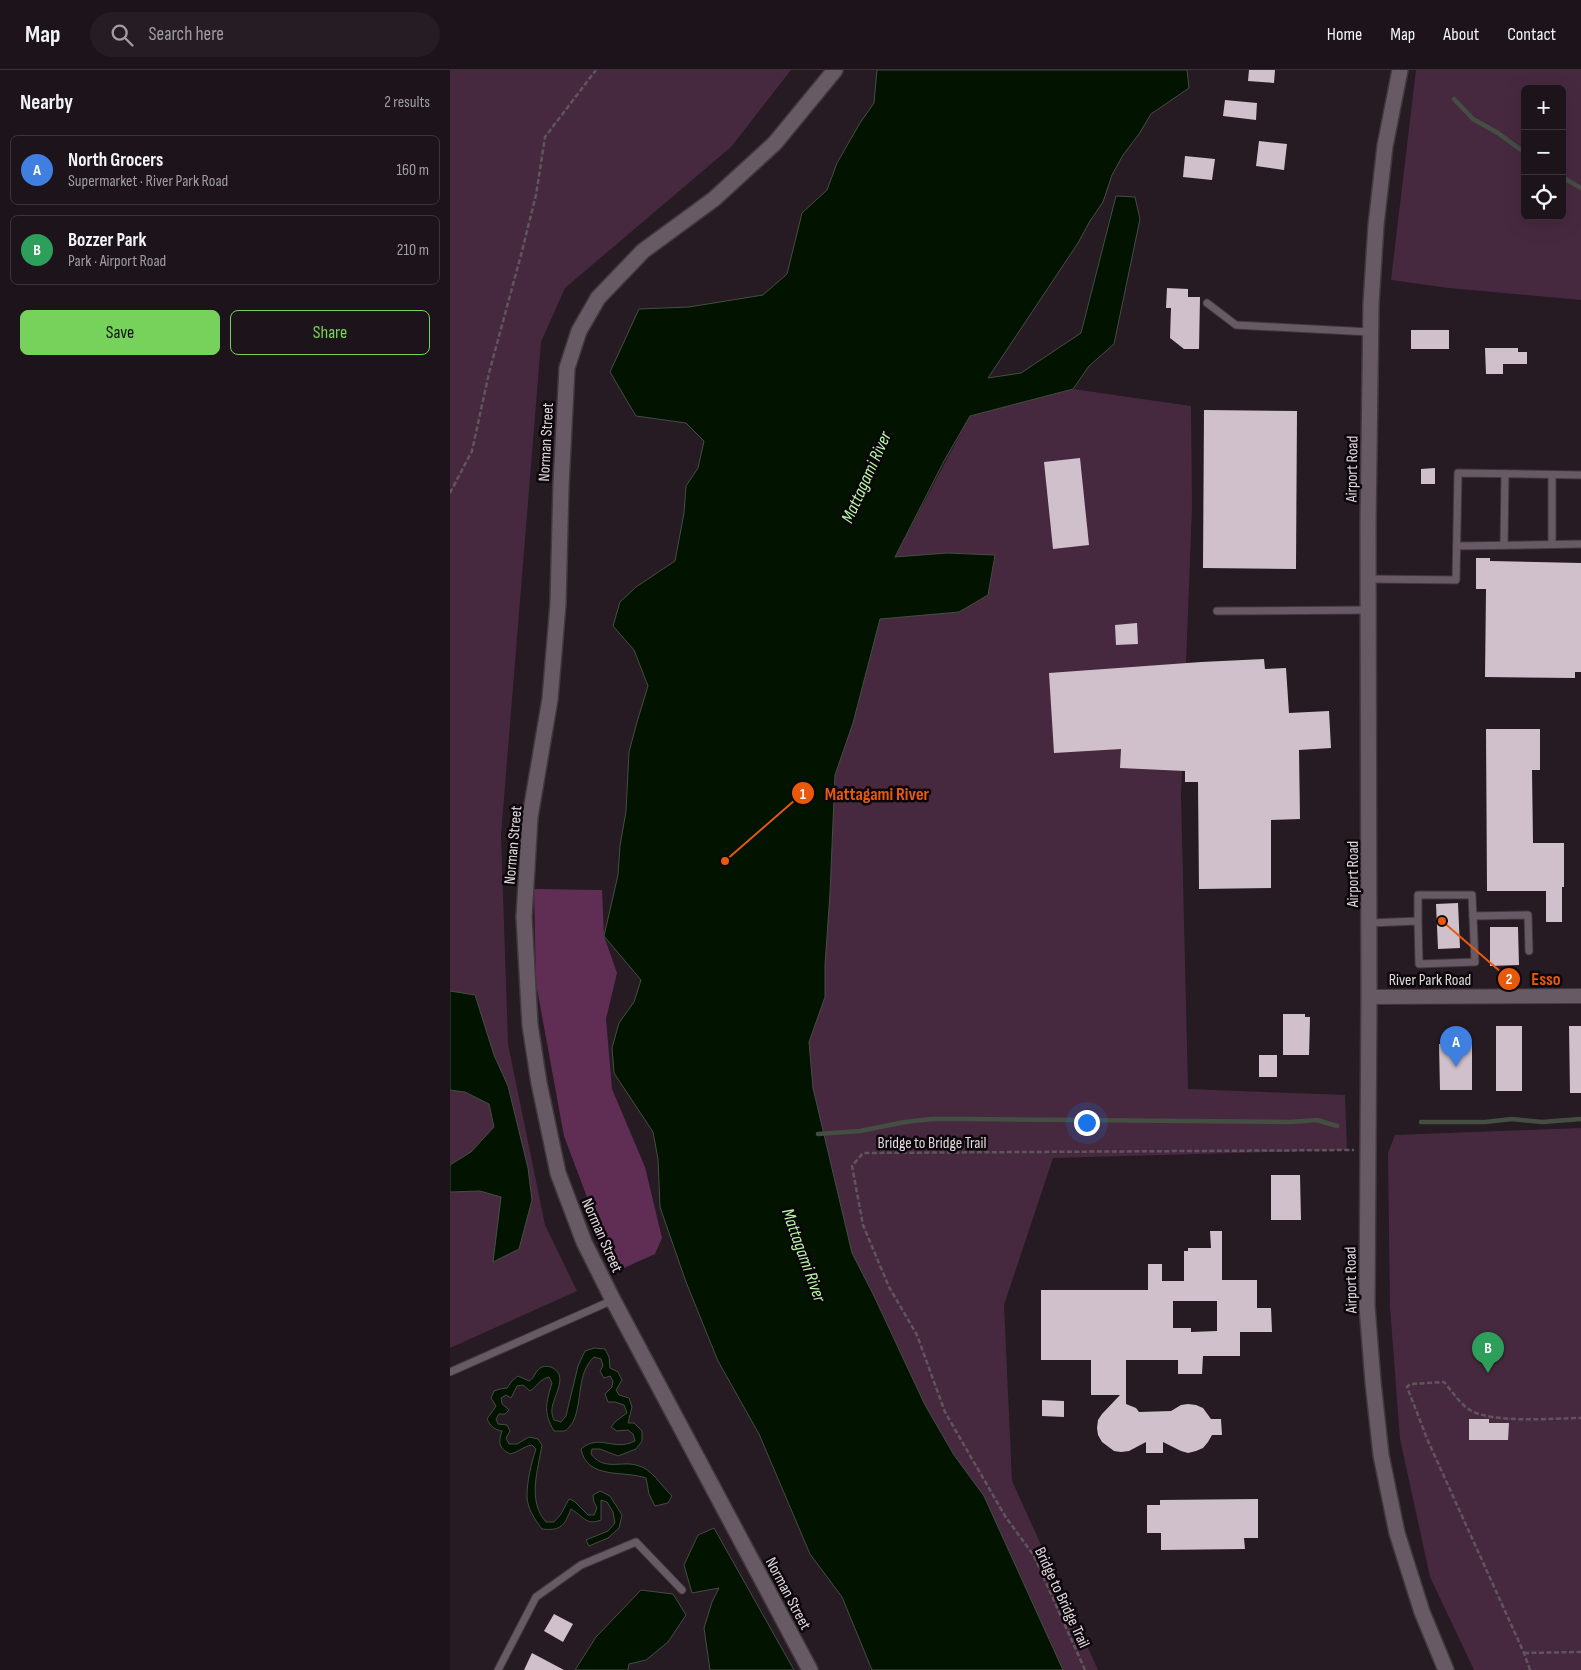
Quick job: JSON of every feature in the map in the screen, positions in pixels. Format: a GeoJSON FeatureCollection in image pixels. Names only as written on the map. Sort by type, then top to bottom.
{"type":"FeatureCollection","features":[{"type":"Feature","properties":{"kind":"street","name":"Norman Street"},"geometry":{"type":"LineString","coordinates":[[810,1670],[584,1242],[558,1173],[539,1083],[530,1025],[524,918],[530,817],[550,699],[558,604],[561,485],[567,368],[579,331],[598,298],[643,251],[714,199],[775,142],[835,70]]}},
{"type":"Feature","properties":{"kind":"street","name":"Airport Road"},"geometry":{"type":"LineString","coordinates":[[1400,70],[1386,146],[1376,225],[1370,332],[1367,1306],[1372,1382],[1382,1455],[1397,1533],[1422,1612],[1446,1670]]}},
{"type":"Feature","properties":{"kind":"street","name":"River Park Road"},"geometry":{"type":"LineString","coordinates":[[1369,997],[1581,996]]}},
{"type":"Feature","properties":{"kind":"lane"},"geometry":{"type":"LineString","coordinates":[[1207,303],[1236,325],[1370,332]]}},
{"type":"Feature","properties":{"kind":"lane"},"geometry":{"type":"LineString","coordinates":[[1368,579],[1456,580],[1458,473],[1581,475]]}},
{"type":"Feature","properties":{"kind":"lane"},"geometry":{"type":"LineString","coordinates":[[1504,545],[1505,474]]}},
{"type":"Feature","properties":{"kind":"lane"},"geometry":{"type":"LineString","coordinates":[[1552,474],[1552,544]]}},
{"type":"Feature","properties":{"kind":"lane"},"geometry":{"type":"LineString","coordinates":[[1456,546],[1581,544]]}},
{"type":"Feature","properties":{"kind":"lane"},"geometry":{"type":"LineString","coordinates":[[1216,611],[1368,610]]}},
{"type":"Feature","properties":{"kind":"lane"},"geometry":{"type":"LineString","coordinates":[[1418,895],[1472,896],[1475,962],[1419,964],[1418,921],[1418,895]]}},
{"type":"Feature","properties":{"kind":"lane"},"geometry":{"type":"LineString","coordinates":[[1473,916],[1528,915],[1529,950]]}},
{"type":"Feature","properties":{"kind":"lane"},"geometry":{"type":"LineString","coordinates":[[1369,923],[1418,921]]}},
{"type":"Feature","properties":{"kind":"lane"},"geometry":{"type":"LineString","coordinates":[[450,1372],[613,1300]]}},
{"type":"Feature","properties":{"kind":"lane"},"geometry":{"type":"LineString","coordinates":[[498,1670],[536,1597],[582,1565],[636,1542],[682,1590]]}},
{"type":"Feature","properties":{"kind":"path"},"geometry":{"type":"LineString","coordinates":[[450,493],[472,451],[489,373],[536,195],[545,137],[596,70]]}},
{"type":"Feature","properties":{"kind":"path","name":"Bridge to Bridge Trail"},"geometry":{"type":"LineString","coordinates":[[1085,1670],[1034,1556],[1005,1516],[945,1412],[918,1335],[889,1287],[863,1225],[852,1166],[862,1153],[1368,1150]]}},
{"type":"Feature","properties":{"kind":"path"},"geometry":{"type":"LineString","coordinates":[[1530,1670],[1428,1441],[1407,1387],[1410,1384],[1444,1382],[1468,1409],[1478,1414],[1498,1418],[1581,1418]]}},
{"type":"Feature","properties":{"kind":"path"},"geometry":{"type":"LineString","coordinates":[[1524,1653],[1581,1652]]}},
{"type":"Feature","properties":{"kind":"shaded area"},"geometry":{"type":"Polygon","coordinates":[[[450,70],[791,70],[731,147],[565,288],[541,342],[501,835],[508,1044],[545,1225],[577,1291],[450,1348],[450,70]]]}},
{"type":"Feature","properties":{"kind":"shaded area"},"geometry":{"type":"Polygon","coordinates":[[[1416,70],[1581,70],[1581,300],[1449,288],[1391,280],[1416,70]]]}},
{"type":"Feature","properties":{"kind":"shaded area"},"geometry":{"type":"Polygon","coordinates":[[[1073,389],[1191,406],[1192,507],[1181,795],[1188,1089],[1345,1095],[1347,1150],[1053,1158],[1004,1305],[1012,1481],[1098,1670],[1063,1670],[984,1496],[954,1455],[925,1405],[852,1253],[813,1088],[809,1042],[825,997],[835,775],[853,723],[880,619],[959,612],[988,595],[995,555],[947,553],[895,557],[970,416],[1073,389]]]}},
{"type":"Feature","properties":{"kind":"shaded area"},"geometry":{"type":"Polygon","coordinates":[[[534,889],[602,890],[604,936],[617,973],[606,1019],[612,1089],[645,1167],[662,1238],[655,1254],[615,1272],[564,1136],[536,983],[534,889]]]}},
{"type":"Feature","properties":{"kind":"shaded area"},"geometry":{"type":"Polygon","coordinates":[[[1581,1128],[1581,1670],[1474,1670],[1430,1577],[1400,1439],[1390,1306],[1388,1153],[1395,1135],[1581,1128]]]}},
{"type":"Feature","properties":{"kind":"water","name":"Mattagami River"},"geometry":{"type":"Polygon","coordinates":[[[877,70],[1187,70],[1189,88],[1151,114],[1123,155],[1112,175],[1103,202],[1078,243],[988,378],[1021,373],[1081,333],[1116,196],[1135,197],[1140,219],[1114,344],[1089,366],[1073,389],[970,416],[944,461],[895,557],[947,553],[995,555],[988,595],[959,612],[880,619],[853,723],[835,775],[825,997],[809,1042],[813,1088],[852,1253],[925,1405],[954,1455],[984,1496],[1063,1670],[872,1670],[842,1597],[810,1554],[759,1434],[718,1361],[686,1282],[660,1207],[658,1159],[653,1132],[614,1073],[612,1048],[619,1023],[634,1002],[641,980],[604,936],[618,875],[620,846],[626,811],[629,752],[648,686],[634,650],[613,626],[620,602],[636,587],[675,561],[684,513],[686,486],[698,468],[704,441],[686,423],[636,416],[610,372],[639,309],[689,307],[763,295],[787,274],[802,213],[827,190],[837,163],[874,103],[877,70]]]}},
{"type":"Feature","properties":{"kind":"water"},"geometry":{"type":"Polygon","coordinates":[[[450,991],[475,995],[494,1055],[508,1086],[528,1168],[532,1200],[519,1249],[493,1262],[501,1197],[480,1191],[450,1192],[450,1165],[471,1152],[494,1127],[489,1104],[465,1092],[450,1090],[450,991]]]}},
{"type":"Feature","properties":{"kind":"water"},"geometry":{"type":"Polygon","coordinates":[[[594,1348],[605,1349],[609,1357],[610,1368],[618,1372],[622,1380],[616,1390],[619,1395],[629,1398],[632,1407],[628,1423],[634,1423],[642,1431],[642,1441],[636,1449],[618,1456],[600,1449],[592,1449],[591,1454],[596,1459],[607,1464],[630,1464],[647,1470],[672,1496],[668,1503],[655,1506],[649,1494],[646,1478],[598,1470],[585,1459],[581,1449],[588,1445],[600,1442],[620,1445],[635,1441],[633,1434],[628,1430],[617,1431],[611,1427],[627,1413],[624,1405],[608,1402],[605,1394],[612,1387],[613,1381],[610,1376],[604,1378],[600,1371],[603,1366],[601,1359],[594,1357],[588,1364],[582,1380],[576,1414],[573,1422],[565,1431],[554,1431],[548,1418],[547,1402],[552,1383],[549,1377],[530,1391],[523,1385],[517,1386],[511,1398],[506,1395],[501,1398],[502,1404],[509,1410],[505,1414],[499,1414],[496,1419],[498,1424],[507,1425],[510,1431],[506,1438],[509,1444],[517,1444],[529,1437],[538,1439],[542,1445],[536,1475],[535,1495],[540,1514],[546,1522],[554,1522],[569,1499],[574,1501],[588,1515],[594,1515],[597,1508],[593,1495],[600,1491],[610,1496],[622,1515],[619,1528],[608,1538],[589,1546],[586,1540],[608,1531],[615,1523],[613,1512],[607,1502],[601,1500],[601,1520],[596,1522],[588,1521],[571,1509],[561,1526],[554,1529],[542,1529],[534,1518],[527,1500],[530,1472],[536,1449],[532,1445],[510,1454],[506,1452],[500,1445],[502,1431],[493,1427],[487,1419],[496,1406],[491,1398],[494,1391],[507,1388],[518,1376],[529,1381],[540,1368],[548,1366],[558,1372],[560,1377],[552,1413],[554,1420],[561,1422],[566,1416],[578,1366],[585,1351],[594,1348]]]}},
{"type":"Feature","properties":{"kind":"water"},"geometry":{"type":"Polygon","coordinates":[[[714,1528],[794,1670],[710,1670],[704,1628],[712,1602],[719,1588],[692,1593],[684,1565],[698,1535],[714,1528]]]}},
{"type":"Feature","properties":{"kind":"water"},"geometry":{"type":"Polygon","coordinates":[[[641,1590],[673,1594],[686,1615],[668,1642],[646,1660],[629,1664],[628,1670],[575,1670],[596,1637],[641,1590]]]}},
{"type":"Feature","properties":{"kind":"building"},"geometry":{"type":"Polygon","coordinates":[[[1249,70],[1275,70],[1274,83],[1248,81],[1249,70]]]}},
{"type":"Feature","properties":{"kind":"building"},"geometry":{"type":"Polygon","coordinates":[[[1225,100],[1257,103],[1256,120],[1223,116],[1225,100]]]}},
{"type":"Feature","properties":{"kind":"building"},"geometry":{"type":"Polygon","coordinates":[[[1259,141],[1287,144],[1284,170],[1256,166],[1259,141]]]}},
{"type":"Feature","properties":{"kind":"building"},"geometry":{"type":"Polygon","coordinates":[[[1185,156],[1215,159],[1212,180],[1183,177],[1185,156]]]}},
{"type":"Feature","properties":{"kind":"building"},"geometry":{"type":"Polygon","coordinates":[[[1167,288],[1188,289],[1188,297],[1200,297],[1199,349],[1184,349],[1170,338],[1171,308],[1166,308],[1167,288]]]}},
{"type":"Feature","properties":{"kind":"building"},"geometry":{"type":"Polygon","coordinates":[[[1411,330],[1449,330],[1449,349],[1411,349],[1411,330]]]}},
{"type":"Feature","properties":{"kind":"building"},"geometry":{"type":"Polygon","coordinates":[[[1485,348],[1518,348],[1518,352],[1527,352],[1527,364],[1503,364],[1503,374],[1486,374],[1485,348]]]}},
{"type":"Feature","properties":{"kind":"building"},"geometry":{"type":"Polygon","coordinates":[[[1204,410],[1297,411],[1296,569],[1203,568],[1204,410]]]}},
{"type":"Feature","properties":{"kind":"building"},"geometry":{"type":"Polygon","coordinates":[[[1080,458],[1089,545],[1053,549],[1044,462],[1080,458]]]}},
{"type":"Feature","properties":{"kind":"building"},"geometry":{"type":"Polygon","coordinates":[[[1435,468],[1435,484],[1421,484],[1421,469],[1435,468]]]}},
{"type":"Feature","properties":{"kind":"building"},"geometry":{"type":"Polygon","coordinates":[[[1476,558],[1490,558],[1490,561],[1581,563],[1581,672],[1575,672],[1575,678],[1485,677],[1486,589],[1476,589],[1476,558]]]}},
{"type":"Feature","properties":{"kind":"building"},"geometry":{"type":"Polygon","coordinates":[[[1137,623],[1138,644],[1116,645],[1115,625],[1137,623]]]}},
{"type":"Feature","properties":{"kind":"building"},"geometry":{"type":"Polygon","coordinates":[[[1264,659],[1265,669],[1286,668],[1289,713],[1329,711],[1331,748],[1299,750],[1300,819],[1271,820],[1271,888],[1199,889],[1198,782],[1185,782],[1185,771],[1120,768],[1121,749],[1054,753],[1049,673],[1264,659]]]}},
{"type":"Feature","properties":{"kind":"building"},"geometry":{"type":"Polygon","coordinates":[[[1486,729],[1540,729],[1540,770],[1532,770],[1533,843],[1564,843],[1562,922],[1546,922],[1546,891],[1487,891],[1486,729]]]}},
{"type":"Feature","properties":{"kind":"building"},"geometry":{"type":"Polygon","coordinates":[[[1458,903],[1460,948],[1438,949],[1436,904],[1458,903]]]}},
{"type":"Feature","properties":{"kind":"building"},"geometry":{"type":"Polygon","coordinates":[[[1490,927],[1518,927],[1519,965],[1490,966],[1490,927]]]}},
{"type":"Feature","properties":{"kind":"building"},"geometry":{"type":"Polygon","coordinates":[[[1283,1014],[1305,1014],[1305,1017],[1310,1017],[1309,1055],[1283,1055],[1283,1014]]]}},
{"type":"Feature","properties":{"kind":"building"},"geometry":{"type":"Polygon","coordinates":[[[1496,1026],[1522,1026],[1522,1091],[1496,1091],[1496,1026]]]}},
{"type":"Feature","properties":{"kind":"building"},"geometry":{"type":"Polygon","coordinates":[[[1569,1026],[1581,1026],[1581,1093],[1570,1093],[1569,1026]]]}},
{"type":"Feature","properties":{"kind":"building"},"geometry":{"type":"Polygon","coordinates":[[[1439,1044],[1472,1044],[1472,1090],[1440,1090],[1439,1044]]]}},
{"type":"Feature","properties":{"kind":"building"},"geometry":{"type":"Polygon","coordinates":[[[1259,1055],[1277,1055],[1277,1077],[1259,1077],[1259,1055]]]}},
{"type":"Feature","properties":{"kind":"building"},"geometry":{"type":"Polygon","coordinates":[[[1271,1175],[1300,1175],[1301,1220],[1271,1220],[1271,1175]]]}},
{"type":"Feature","properties":{"kind":"building"},"geometry":{"type":"Polygon","coordinates":[[[1210,1231],[1222,1231],[1222,1280],[1257,1280],[1257,1308],[1271,1308],[1272,1332],[1240,1332],[1240,1356],[1203,1356],[1202,1374],[1178,1374],[1178,1360],[1126,1360],[1126,1404],[1136,1408],[1139,1412],[1171,1411],[1181,1405],[1196,1405],[1203,1408],[1211,1419],[1221,1419],[1222,1435],[1212,1435],[1203,1448],[1188,1453],[1163,1442],[1163,1453],[1146,1453],[1146,1442],[1129,1451],[1114,1451],[1102,1442],[1097,1428],[1098,1420],[1102,1414],[1120,1395],[1091,1395],[1091,1360],[1041,1360],[1041,1290],[1148,1290],[1148,1264],[1162,1264],[1162,1281],[1184,1281],[1184,1251],[1188,1251],[1188,1248],[1211,1248],[1210,1231]],[[1173,1301],[1173,1328],[1191,1328],[1191,1332],[1217,1331],[1217,1301],[1173,1301]]]}},
{"type":"Feature","properties":{"kind":"building"},"geometry":{"type":"Polygon","coordinates":[[[1042,1400],[1064,1401],[1064,1417],[1042,1416],[1042,1400]]]}},
{"type":"Feature","properties":{"kind":"building"},"geometry":{"type":"Polygon","coordinates":[[[1469,1419],[1489,1419],[1489,1423],[1509,1423],[1508,1440],[1469,1440],[1469,1419]]]}},
{"type":"Feature","properties":{"kind":"building"},"geometry":{"type":"Polygon","coordinates":[[[1258,1499],[1258,1538],[1244,1538],[1245,1549],[1161,1550],[1161,1533],[1147,1533],[1147,1505],[1160,1505],[1160,1500],[1258,1499]]]}},
{"type":"Feature","properties":{"kind":"building"},"geometry":{"type":"Polygon","coordinates":[[[554,1614],[573,1624],[563,1642],[544,1631],[554,1614]]]}},
{"type":"Feature","properties":{"kind":"building"},"geometry":{"type":"Polygon","coordinates":[[[532,1653],[564,1670],[524,1670],[532,1653]]]}},
{"type":"Feature","properties":{"kind":"waterway"},"geometry":{"type":"LineString","coordinates":[[1454,99],[1473,119],[1498,133],[1521,150]]}},
{"type":"Feature","properties":{"kind":"waterway"},"geometry":{"type":"LineString","coordinates":[[1566,179],[1581,188]]}},
{"type":"Feature","properties":{"kind":"waterway"},"geometry":{"type":"LineString","coordinates":[[818,1134],[860,1131],[932,1119],[1289,1122],[1317,1120],[1337,1126]]}},
{"type":"Feature","properties":{"kind":"waterway"},"geometry":{"type":"LineString","coordinates":[[1421,1122],[1485,1122],[1512,1119],[1542,1122],[1581,1119]]}},
{"type":"Feature","properties":{"kind":"place","name":"Mattagami River"},"geometry":{"type":"Point","coordinates":[725,861]}},
{"type":"Feature","properties":{"kind":"place","name":"Esso"},"geometry":{"type":"Point","coordinates":[1442,921]}},
{"type":"Feature","properties":{"kind":"place","name":"North Grocers"},"geometry":{"type":"Point","coordinates":[1456,1067]}},
{"type":"Feature","properties":{"kind":"place","name":"Bozzer Park"},"geometry":{"type":"Point","coordinates":[1488,1373]}}]}
